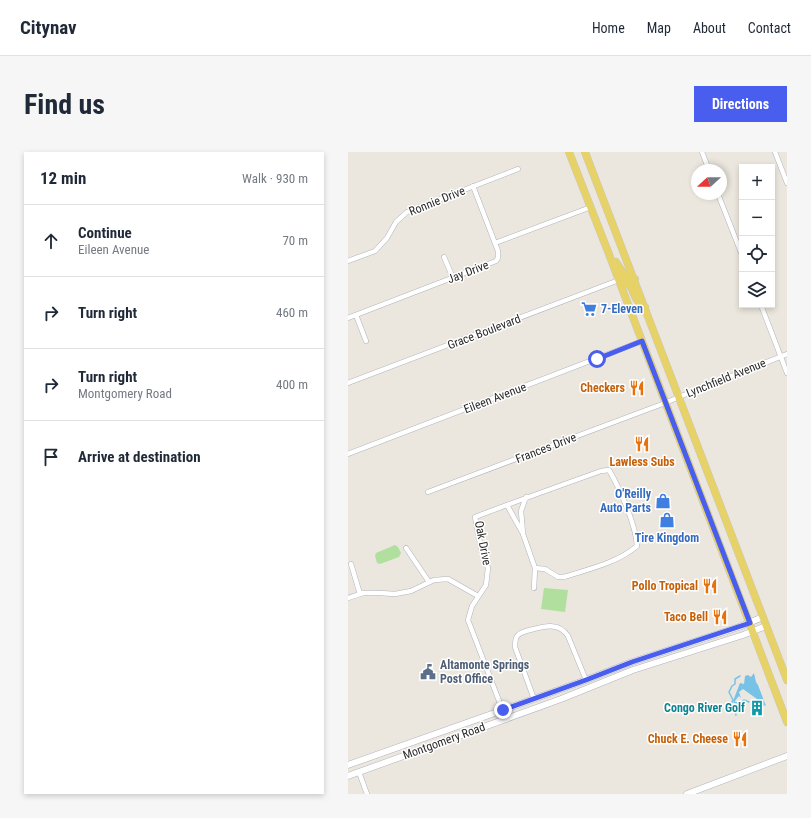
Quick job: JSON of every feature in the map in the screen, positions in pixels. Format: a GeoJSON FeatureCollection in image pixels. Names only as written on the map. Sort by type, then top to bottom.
{"type":"FeatureCollection","features":[{"type":"Feature","properties":{"kind":"main road"},"geometry":{"type":"LineString","coordinates":[[569,152],[787,722]]}},
{"type":"Feature","properties":{"kind":"main road"},"geometry":{"type":"LineString","coordinates":[[585,152],[787,680]]}},
{"type":"Feature","properties":{"kind":"main road"},"geometry":{"type":"LineString","coordinates":[[601,233],[625,276],[634,279]]}},
{"type":"Feature","properties":{"kind":"main road"},"geometry":{"type":"LineString","coordinates":[[619,280],[626,282],[630,286],[638,304],[645,307]]}},
{"type":"Feature","properties":{"kind":"main road","name":"Montgomery Road"},"geometry":{"type":"LineString","coordinates":[[348,764],[534,699],[632,662],[750,623],[763,617]]}},
{"type":"Feature","properties":{"kind":"main road","name":"Montgomery Road"},"geometry":{"type":"LineString","coordinates":[[348,776],[561,699],[633,670],[766,626]]}},
{"type":"Feature","properties":{"kind":"main road"},"geometry":{"type":"LineString","coordinates":[[561,699],[568,693],[578,690],[586,680]]}},
{"type":"Feature","properties":{"kind":"main road"},"geometry":{"type":"LineString","coordinates":[[420,750],[422,738]]}},
{"type":"Feature","properties":{"kind":"main road"},"geometry":{"type":"LineString","coordinates":[[687,794],[787,756]]}},
{"type":"Feature","properties":{"kind":"street"},"geometry":{"type":"LineString","coordinates":[[702,152],[707,164]]}},
{"type":"Feature","properties":{"kind":"street"},"geometry":{"type":"LineString","coordinates":[[775,152],[787,183]]}},
{"type":"Feature","properties":{"kind":"street","name":"Ronnie Drive"},"geometry":{"type":"LineString","coordinates":[[348,262],[375,251],[387,238],[396,222],[407,212],[518,169]]}},
{"type":"Feature","properties":{"kind":"street"},"geometry":{"type":"LineString","coordinates":[[473,186],[495,243]]}},
{"type":"Feature","properties":{"kind":"street"},"geometry":{"type":"LineString","coordinates":[[720,200],[739,247]]}},
{"type":"Feature","properties":{"kind":"street","name":"Jay Drive"},"geometry":{"type":"LineString","coordinates":[[348,318],[496,261],[498,255],[495,243],[591,207]]}},
{"type":"Feature","properties":{"kind":"street"},"geometry":{"type":"LineString","coordinates":[[444,257],[453,278]]}},
{"type":"Feature","properties":{"kind":"street","name":"Grace Boulevard"},"geometry":{"type":"LineString","coordinates":[[348,383],[619,280]]}},
{"type":"Feature","properties":{"kind":"street"},"geometry":{"type":"LineString","coordinates":[[762,308],[787,373]]}},
{"type":"Feature","properties":{"kind":"street"},"geometry":{"type":"LineString","coordinates":[[356,315],[366,341]]}},
{"type":"Feature","properties":{"kind":"street","name":"Eileen Avenue"},"geometry":{"type":"LineString","coordinates":[[348,454],[642,341]]}},
{"type":"Feature","properties":{"kind":"street","name":"Lynchfield Avenue"},"geometry":{"type":"LineString","coordinates":[[665,403],[787,354]]}},
{"type":"Feature","properties":{"kind":"street","name":"Frances Drive"},"geometry":{"type":"LineString","coordinates":[[428,492],[665,403]]}},
{"type":"Feature","properties":{"kind":"street"},"geometry":{"type":"LineString","coordinates":[[534,588],[535,568],[523,534],[507,505],[602,471],[609,470],[626,508],[637,538],[638,546],[629,553],[608,562],[564,577],[558,577],[545,569],[535,568]]}},
{"type":"Feature","properties":{"kind":"street"},"geometry":{"type":"LineString","coordinates":[[523,534],[521,511],[526,498]]}},
{"type":"Feature","properties":{"kind":"street","name":"Oak Drive"},"geometry":{"type":"LineString","coordinates":[[506,719],[468,620],[472,606],[486,585],[488,568],[481,548],[475,518],[507,505]]}},
{"type":"Feature","properties":{"kind":"street"},"geometry":{"type":"LineString","coordinates":[[406,548],[429,582]]}},
{"type":"Feature","properties":{"kind":"street"},"geometry":{"type":"LineString","coordinates":[[351,564],[360,594]]}},
{"type":"Feature","properties":{"kind":"street"},"geometry":{"type":"LineString","coordinates":[[348,598],[360,594],[380,592],[395,594],[411,591],[434,580],[448,579],[478,596]]}},
{"type":"Feature","properties":{"kind":"street"},"geometry":{"type":"LineString","coordinates":[[534,699],[515,647],[516,639],[518,635],[522,633],[546,626],[560,628],[568,636],[586,680]]}},
{"type":"Feature","properties":{"kind":"street"},"geometry":{"type":"LineString","coordinates":[[359,772],[368,794]]}},
{"type":"Feature","properties":{"kind":"green space"},"geometry":{"type":"Polygon","coordinates":[[[395,545],[401,553],[399,557],[380,564],[377,563],[375,556],[376,553],[395,545]]]}},
{"type":"Feature","properties":{"kind":"green space"},"geometry":{"type":"Polygon","coordinates":[[[544,588],[568,590],[565,612],[541,609],[544,588]]]}},
{"type":"Feature","properties":{"kind":"water"},"geometry":{"type":"Polygon","coordinates":[[[754,673],[766,706],[764,705],[762,709],[757,699],[743,689],[739,692],[741,698],[739,696],[734,702],[733,701],[740,683],[744,684],[745,676],[748,675],[751,677],[754,673]]]}},
{"type":"Feature","properties":{"kind":"waterway"},"geometry":{"type":"LineString","coordinates":[[731,704],[733,700],[729,692],[735,684],[735,679],[740,676]]}},
{"type":"Feature","properties":{"kind":"waterway"},"geometry":{"type":"LineString","coordinates":[[734,702],[740,704],[744,700],[749,702]]}},
{"type":"Feature","properties":{"kind":"waterway"},"geometry":{"type":"LineString","coordinates":[[732,705],[735,710]]}},
{"type":"Feature","properties":{"kind":"place","name":"7-Eleven"},"geometry":{"type":"Point","coordinates":[589,309]}},
{"type":"Feature","properties":{"kind":"place","name":"Checkers"},"geometry":{"type":"Point","coordinates":[637,388]}},
{"type":"Feature","properties":{"kind":"place","name":"Lawless Subs"},"geometry":{"type":"Point","coordinates":[642,444]}},
{"type":"Feature","properties":{"kind":"place","name":"O'Reilly Auto Parts"},"geometry":{"type":"Point","coordinates":[663,501]}},
{"type":"Feature","properties":{"kind":"place","name":"Tire Kingdom"},"geometry":{"type":"Point","coordinates":[667,520]}},
{"type":"Feature","properties":{"kind":"place","name":"Pollo Tropical"},"geometry":{"type":"Point","coordinates":[710,586]}},
{"type":"Feature","properties":{"kind":"place","name":"Taco Bell"},"geometry":{"type":"Point","coordinates":[720,617]}},
{"type":"Feature","properties":{"kind":"place","name":"Altamonte Springs Post Office"},"geometry":{"type":"Point","coordinates":[428,672]}},
{"type":"Feature","properties":{"kind":"place","name":"Congo River Golf"},"geometry":{"type":"Point","coordinates":[757,708]}},
{"type":"Feature","properties":{"kind":"place","name":"Chuck E. Cheese"},"geometry":{"type":"Point","coordinates":[740,739]}},
{"type":"Feature","properties":{"kind":"route"},"geometry":{"type":"LineString","coordinates":[[503,710],[677,646],[750,623],[642,341],[597,359]]}}]}
